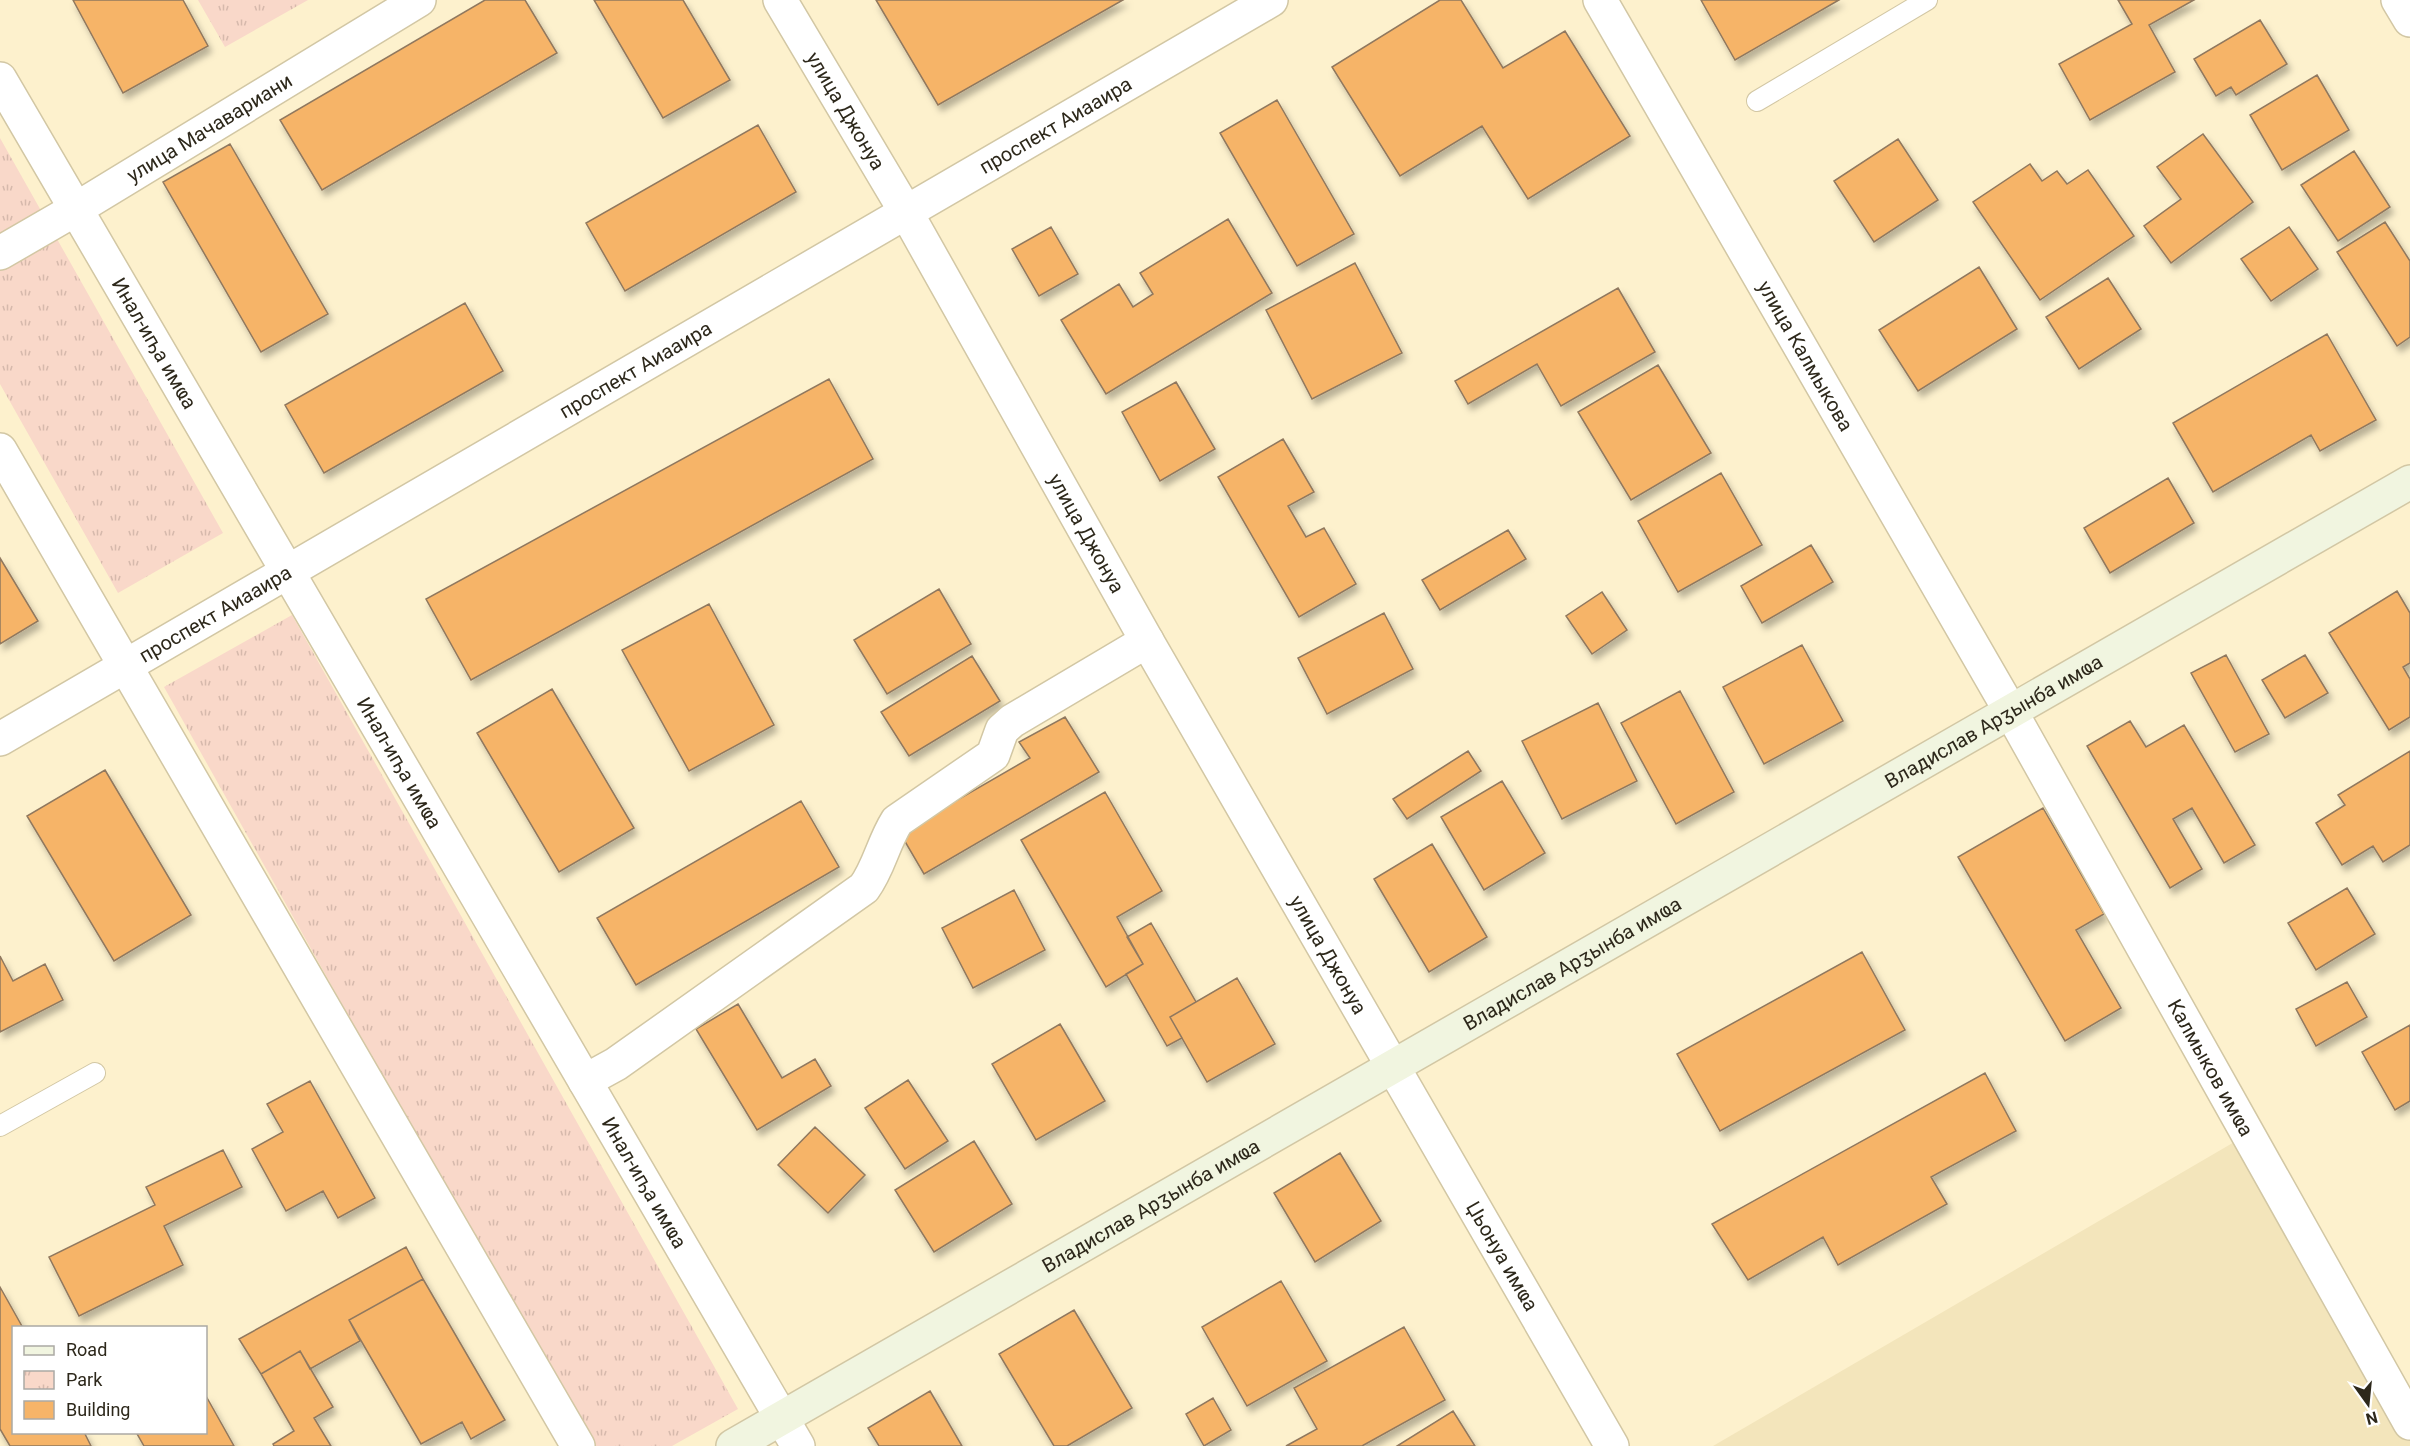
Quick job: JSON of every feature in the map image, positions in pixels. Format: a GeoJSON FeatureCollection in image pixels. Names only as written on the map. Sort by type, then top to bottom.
{"type":"FeatureCollection","features":[{"type":"Feature","properties":{"kind":"main road","name":"Владислав Арӡынба имҩа"},"geometry":{"type":"LineString","coordinates":[[733,1446],[2410,482]]}},
{"type":"Feature","properties":{"kind":"street","name":"улица Мачавариани"},"geometry":{"type":"LineString","coordinates":[[0,253],[419,0]]}},
{"type":"Feature","properties":{"kind":"street","name":"улица Джонуа"},"geometry":{"type":"LineString","coordinates":[[780,0],[906,212],[1147,641],[1392,1067]]}},
{"type":"Feature","properties":{"kind":"street","name":"проспект Аиааира"},"geometry":{"type":"LineString","coordinates":[[0,739],[1271,0]]}},
{"type":"Feature","properties":{"kind":"street","name":"улица Калмыкова"},"geometry":{"type":"LineString","coordinates":[[1600,0],[2011,712]]}},
{"type":"Feature","properties":{"kind":"street"},"geometry":{"type":"LineString","coordinates":[[2398,0],[2410,20]]}},
{"type":"Feature","properties":{"kind":"street","name":"Инал-иҧа имҩа"},"geometry":{"type":"LineString","coordinates":[[0,79],[798,1446]]}},
{"type":"Feature","properties":{"kind":"street"},"geometry":{"type":"LineString","coordinates":[[0,450],[578,1446]]}},
{"type":"Feature","properties":{"kind":"street"},"geometry":{"type":"LineString","coordinates":[[585,1081],[616,1064],[864,888],[872,878],[887,837],[897,821],[993,755],[1002,730],[1012,721],[1147,641]]}},
{"type":"Feature","properties":{"kind":"street","name":"Калмыков имҩа"},"geometry":{"type":"LineString","coordinates":[[2011,712],[2410,1423]]}},
{"type":"Feature","properties":{"kind":"street","name":"Џьонуа имҩа"},"geometry":{"type":"LineString","coordinates":[[1392,1067],[1612,1446]]}},
{"type":"Feature","properties":{"kind":"lane"},"geometry":{"type":"LineString","coordinates":[[1757,101],[1927,0]]}},
{"type":"Feature","properties":{"kind":"lane"},"geometry":{"type":"LineString","coordinates":[[0,1126],[95,1073]]}},
{"type":"Feature","properties":{"kind":"shaded area"},"geometry":{"type":"Polygon","coordinates":[[[2248,1134],[2410,1423],[2410,1446],[1713,1446],[2248,1134]]]}},
{"type":"Feature","properties":{"kind":"green space"},"geometry":{"type":"Polygon","coordinates":[[[198,0],[308,0],[225,47],[198,0]]]}},
{"type":"Feature","properties":{"kind":"green space"},"geometry":{"type":"Polygon","coordinates":[[[0,138],[223,533],[118,593],[0,384],[0,138]]]}},
{"type":"Feature","properties":{"kind":"green space"},"geometry":{"type":"Polygon","coordinates":[[[292,615],[738,1409],[672,1446],[590,1446],[164,687],[292,615]]]}},
{"type":"Feature","properties":{"kind":"building"},"geometry":{"type":"Polygon","coordinates":[[[73,0],[183,0],[208,46],[123,93],[73,0]]]}},
{"type":"Feature","properties":{"kind":"building"},"geometry":{"type":"Polygon","coordinates":[[[485,0],[525,0],[557,53],[322,190],[280,120],[485,0]]]}},
{"type":"Feature","properties":{"kind":"building"},"geometry":{"type":"Polygon","coordinates":[[[594,0],[683,0],[730,80],[663,118],[594,0]]]}},
{"type":"Feature","properties":{"kind":"building"},"geometry":{"type":"Polygon","coordinates":[[[876,0],[1123,0],[938,105],[876,0]]]}},
{"type":"Feature","properties":{"kind":"building"},"geometry":{"type":"Polygon","coordinates":[[[1440,0],[1461,0],[1503,68],[1565,31],[1630,136],[1528,199],[1482,126],[1400,176],[1332,67],[1440,0]]]}},
{"type":"Feature","properties":{"kind":"building"},"geometry":{"type":"Polygon","coordinates":[[[1701,0],[1839,0],[1735,60],[1701,0]]]}},
{"type":"Feature","properties":{"kind":"building"},"geometry":{"type":"Polygon","coordinates":[[[2118,0],[2194,0],[2149,25],[2175,72],[2090,120],[2059,64],[2132,24],[2118,0]]]}},
{"type":"Feature","properties":{"kind":"building"},"geometry":{"type":"Polygon","coordinates":[[[2260,20],[2287,64],[2236,95],[2231,87],[2216,96],[2194,59],[2260,20]]]}},
{"type":"Feature","properties":{"kind":"building"},"geometry":{"type":"Polygon","coordinates":[[[2317,75],[2349,130],[2282,170],[2250,115],[2317,75]]]}},
{"type":"Feature","properties":{"kind":"building"},"geometry":{"type":"Polygon","coordinates":[[[1277,100],[1354,234],[1297,266],[1220,133],[1277,100]]]}},
{"type":"Feature","properties":{"kind":"building"},"geometry":{"type":"Polygon","coordinates":[[[758,125],[796,192],[625,291],[586,223],[758,125]]]}},
{"type":"Feature","properties":{"kind":"building"},"geometry":{"type":"Polygon","coordinates":[[[2203,134],[2253,202],[2171,263],[2144,226],[2181,199],[2157,167],[2203,134]]]}},
{"type":"Feature","properties":{"kind":"building"},"geometry":{"type":"Polygon","coordinates":[[[1898,139],[1938,200],[1874,242],[1834,181],[1898,139]]]}},
{"type":"Feature","properties":{"kind":"building"},"geometry":{"type":"Polygon","coordinates":[[[230,144],[328,314],[261,352],[163,182],[230,144]]]}},
{"type":"Feature","properties":{"kind":"building"},"geometry":{"type":"Polygon","coordinates":[[[2354,151],[2390,207],[2338,241],[2301,185],[2354,151]]]}},
{"type":"Feature","properties":{"kind":"building"},"geometry":{"type":"Polygon","coordinates":[[[2030,164],[2042,181],[2057,171],[2067,184],[2088,170],[2134,236],[2040,300],[1973,202],[2030,164]]]}},
{"type":"Feature","properties":{"kind":"building"},"geometry":{"type":"Polygon","coordinates":[[[1228,219],[1272,293],[1106,394],[1061,320],[1119,284],[1133,307],[1153,294],[1140,273],[1228,219]]]}},
{"type":"Feature","properties":{"kind":"building"},"geometry":{"type":"Polygon","coordinates":[[[2385,222],[2410,261],[2410,337],[2397,346],[2337,252],[2385,222]]]}},
{"type":"Feature","properties":{"kind":"building"},"geometry":{"type":"Polygon","coordinates":[[[1051,227],[1078,274],[1039,296],[1012,249],[1051,227]]]}},
{"type":"Feature","properties":{"kind":"building"},"geometry":{"type":"Polygon","coordinates":[[[2289,227],[2318,269],[2271,301],[2241,259],[2289,227]]]}},
{"type":"Feature","properties":{"kind":"building"},"geometry":{"type":"Polygon","coordinates":[[[1355,263],[1402,353],[1312,399],[1266,310],[1355,263]]]}},
{"type":"Feature","properties":{"kind":"building"},"geometry":{"type":"Polygon","coordinates":[[[1979,267],[2017,329],[1918,391],[1879,330],[1979,267]]]}},
{"type":"Feature","properties":{"kind":"building"},"geometry":{"type":"Polygon","coordinates":[[[2108,278],[2141,329],[2079,369],[2046,317],[2108,278]]]}},
{"type":"Feature","properties":{"kind":"building"},"geometry":{"type":"Polygon","coordinates":[[[1618,288],[1655,352],[1561,406],[1537,364],[1468,404],[1455,381],[1618,288]]]}},
{"type":"Feature","properties":{"kind":"building"},"geometry":{"type":"Polygon","coordinates":[[[465,303],[503,371],[324,473],[285,405],[465,303]]]}},
{"type":"Feature","properties":{"kind":"building"},"geometry":{"type":"Polygon","coordinates":[[[2327,334],[2376,420],[2320,451],[2311,435],[2213,492],[2173,423],[2327,334]]]}},
{"type":"Feature","properties":{"kind":"building"},"geometry":{"type":"Polygon","coordinates":[[[1658,365],[1711,453],[1631,500],[1578,412],[1658,365]]]}},
{"type":"Feature","properties":{"kind":"building"},"geometry":{"type":"Polygon","coordinates":[[[829,379],[873,459],[471,680],[426,599],[829,379]]]}},
{"type":"Feature","properties":{"kind":"building"},"geometry":{"type":"Polygon","coordinates":[[[1176,382],[1215,449],[1160,481],[1122,412],[1176,382]]]}},
{"type":"Feature","properties":{"kind":"building"},"geometry":{"type":"Polygon","coordinates":[[[1283,439],[1314,492],[1288,506],[1306,537],[1324,528],[1356,584],[1299,617],[1218,477],[1283,439]]]}},
{"type":"Feature","properties":{"kind":"building"},"geometry":{"type":"Polygon","coordinates":[[[1721,473],[1762,545],[1678,592],[1638,521],[1721,473]]]}},
{"type":"Feature","properties":{"kind":"building"},"geometry":{"type":"Polygon","coordinates":[[[2168,478],[2194,523],[2110,573],[2084,528],[2168,478]]]}},
{"type":"Feature","properties":{"kind":"building"},"geometry":{"type":"Polygon","coordinates":[[[1508,530],[1526,559],[1440,610],[1422,580],[1508,530]]]}},
{"type":"Feature","properties":{"kind":"building"},"geometry":{"type":"Polygon","coordinates":[[[1811,545],[1833,582],[1762,623],[1741,586],[1811,545]]]}},
{"type":"Feature","properties":{"kind":"building"},"geometry":{"type":"Polygon","coordinates":[[[0,558],[38,621],[0,644],[0,558]]]}},
{"type":"Feature","properties":{"kind":"building"},"geometry":{"type":"Polygon","coordinates":[[[939,589],[971,644],[887,694],[854,640],[939,589]]]}},
{"type":"Feature","properties":{"kind":"building"},"geometry":{"type":"Polygon","coordinates":[[[2397,591],[2410,613],[2410,663],[2403,667],[2410,679],[2410,717],[2389,730],[2329,633],[2397,591]]]}},
{"type":"Feature","properties":{"kind":"building"},"geometry":{"type":"Polygon","coordinates":[[[1602,592],[1627,630],[1592,654],[1566,616],[1602,592]]]}},
{"type":"Feature","properties":{"kind":"building"},"geometry":{"type":"Polygon","coordinates":[[[709,604],[774,725],[689,771],[622,650],[709,604]]]}},
{"type":"Feature","properties":{"kind":"building"},"geometry":{"type":"Polygon","coordinates":[[[1384,613],[1413,669],[1327,714],[1298,658],[1384,613]]]}},
{"type":"Feature","properties":{"kind":"building"},"geometry":{"type":"Polygon","coordinates":[[[1802,645],[1843,721],[1764,764],[1723,687],[1802,645]]]}},
{"type":"Feature","properties":{"kind":"building"},"geometry":{"type":"Polygon","coordinates":[[[2226,655],[2269,734],[2235,752],[2191,673],[2226,655]]]}},
{"type":"Feature","properties":{"kind":"building"},"geometry":{"type":"Polygon","coordinates":[[[2305,655],[2328,693],[2285,718],[2262,680],[2305,655]]]}},
{"type":"Feature","properties":{"kind":"building"},"geometry":{"type":"Polygon","coordinates":[[[972,656],[1000,701],[909,756],[881,712],[972,656]]]}},
{"type":"Feature","properties":{"kind":"building"},"geometry":{"type":"Polygon","coordinates":[[[552,689],[634,828],[559,872],[477,733],[552,689]]]}},
{"type":"Feature","properties":{"kind":"building"},"geometry":{"type":"Polygon","coordinates":[[[1680,691],[1734,792],[1676,824],[1621,723],[1680,691]]]}},
{"type":"Feature","properties":{"kind":"building"},"geometry":{"type":"Polygon","coordinates":[[[1598,703],[1637,781],[1562,819],[1522,741],[1598,703]]]}},
{"type":"Feature","properties":{"kind":"building"},"geometry":{"type":"Polygon","coordinates":[[[1065,717],[1099,772],[924,874],[900,833],[1030,758],[1019,742],[1065,717]]]}},
{"type":"Feature","properties":{"kind":"building"},"geometry":{"type":"Polygon","coordinates":[[[2130,721],[2146,747],[2184,725],[2255,845],[2224,863],[2192,808],[2173,819],[2202,869],[2170,888],[2087,746],[2130,721]]]}},
{"type":"Feature","properties":{"kind":"building"},"geometry":{"type":"Polygon","coordinates":[[[1468,751],[1481,771],[1407,819],[1393,799],[1468,751]]]}},
{"type":"Feature","properties":{"kind":"building"},"geometry":{"type":"Polygon","coordinates":[[[2410,751],[2410,845],[2383,862],[2373,846],[2342,865],[2316,823],[2345,805],[2338,795],[2410,751]]]}},
{"type":"Feature","properties":{"kind":"building"},"geometry":{"type":"Polygon","coordinates":[[[105,770],[191,915],[114,961],[27,816],[105,770]]]}},
{"type":"Feature","properties":{"kind":"building"},"geometry":{"type":"Polygon","coordinates":[[[1502,781],[1545,853],[1484,890],[1441,817],[1502,781]]]}},
{"type":"Feature","properties":{"kind":"building"},"geometry":{"type":"Polygon","coordinates":[[[1105,792],[1162,891],[1117,917],[1143,964],[1106,987],[1021,840],[1105,792]]]}},
{"type":"Feature","properties":{"kind":"building"},"geometry":{"type":"Polygon","coordinates":[[[801,801],[839,867],[636,985],[597,918],[801,801]]]}},
{"type":"Feature","properties":{"kind":"building"},"geometry":{"type":"Polygon","coordinates":[[[2043,808],[2104,914],[2076,930],[2121,1008],[2065,1041],[1958,857],[2043,808]]]}},
{"type":"Feature","properties":{"kind":"building"},"geometry":{"type":"Polygon","coordinates":[[[1432,844],[1487,937],[1429,972],[1374,879],[1432,844]]]}},
{"type":"Feature","properties":{"kind":"building"},"geometry":{"type":"Polygon","coordinates":[[[2347,888],[2375,934],[2316,970],[2288,923],[2347,888]]]}},
{"type":"Feature","properties":{"kind":"building"},"geometry":{"type":"Polygon","coordinates":[[[1014,890],[1045,950],[973,988],[942,928],[1014,890]]]}},
{"type":"Feature","properties":{"kind":"building"},"geometry":{"type":"Polygon","coordinates":[[[1151,923],[1196,1002],[1170,1017],[1182,1038],[1167,1046],[1126,974],[1143,964],[1127,937],[1151,923]]]}},
{"type":"Feature","properties":{"kind":"building"},"geometry":{"type":"Polygon","coordinates":[[[1862,952],[1905,1030],[1720,1131],[1677,1054],[1862,952]]]}},
{"type":"Feature","properties":{"kind":"building"},"geometry":{"type":"Polygon","coordinates":[[[0,956],[13,981],[45,964],[63,1000],[0,1032],[0,956]]]}},
{"type":"Feature","properties":{"kind":"building"},"geometry":{"type":"Polygon","coordinates":[[[1237,978],[1275,1044],[1207,1082],[1170,1017],[1237,978]]]}},
{"type":"Feature","properties":{"kind":"building"},"geometry":{"type":"Polygon","coordinates":[[[2347,982],[2367,1017],[2316,1046],[2296,1009],[2347,982]]]}},
{"type":"Feature","properties":{"kind":"building"},"geometry":{"type":"Polygon","coordinates":[[[738,1004],[782,1078],[815,1059],[831,1086],[757,1130],[696,1029],[738,1004]]]}},
{"type":"Feature","properties":{"kind":"building"},"geometry":{"type":"Polygon","coordinates":[[[1060,1024],[1105,1101],[1036,1140],[992,1064],[1060,1024]]]}},
{"type":"Feature","properties":{"kind":"building"},"geometry":{"type":"Polygon","coordinates":[[[2410,1025],[2410,1101],[2395,1110],[2362,1052],[2410,1025]]]}},
{"type":"Feature","properties":{"kind":"building"},"geometry":{"type":"Polygon","coordinates":[[[1985,1073],[2016,1131],[1931,1177],[1947,1204],[1838,1265],[1823,1237],[1748,1280],[1712,1224],[1985,1073]]]}},
{"type":"Feature","properties":{"kind":"building"},"geometry":{"type":"Polygon","coordinates":[[[908,1080],[948,1141],[905,1169],[865,1108],[908,1080]]]}},
{"type":"Feature","properties":{"kind":"building"},"geometry":{"type":"Polygon","coordinates":[[[310,1081],[375,1198],[338,1218],[323,1191],[286,1211],[252,1149],[283,1132],[267,1104],[310,1081]]]}},
{"type":"Feature","properties":{"kind":"building"},"geometry":{"type":"Polygon","coordinates":[[[815,1127],[865,1175],[828,1213],[778,1165],[815,1127]]]}},
{"type":"Feature","properties":{"kind":"building"},"geometry":{"type":"Polygon","coordinates":[[[974,1141],[1012,1204],[934,1252],[895,1190],[974,1141]]]}},
{"type":"Feature","properties":{"kind":"building"},"geometry":{"type":"Polygon","coordinates":[[[223,1150],[242,1187],[164,1226],[183,1265],[79,1316],[49,1257],[155,1205],[146,1187],[223,1150]]]}},
{"type":"Feature","properties":{"kind":"building"},"geometry":{"type":"Polygon","coordinates":[[[1340,1153],[1381,1221],[1315,1262],[1274,1193],[1340,1153]]]}},
{"type":"Feature","properties":{"kind":"building"},"geometry":{"type":"Polygon","coordinates":[[[406,1247],[423,1279],[349,1320],[360,1341],[310,1369],[300,1351],[261,1374],[239,1339],[406,1247]]]}},
{"type":"Feature","properties":{"kind":"building"},"geometry":{"type":"Polygon","coordinates":[[[423,1279],[505,1420],[471,1439],[462,1422],[421,1444],[349,1320],[423,1279]]]}},
{"type":"Feature","properties":{"kind":"building"},"geometry":{"type":"Polygon","coordinates":[[[1281,1281],[1327,1361],[1247,1406],[1202,1327],[1281,1281]]]}},
{"type":"Feature","properties":{"kind":"building"},"geometry":{"type":"Polygon","coordinates":[[[0,1287],[22,1326],[12,1326],[12,1434],[85,1434],[91,1446],[10,1446],[0,1429],[0,1287]]]}},
{"type":"Feature","properties":{"kind":"building"},"geometry":{"type":"Polygon","coordinates":[[[1074,1310],[1132,1408],[1067,1446],[1054,1446],[999,1354],[1074,1310]]]}},
{"type":"Feature","properties":{"kind":"building"},"geometry":{"type":"Polygon","coordinates":[[[1404,1327],[1445,1400],[1362,1446],[1286,1446],[1317,1429],[1294,1388],[1404,1327]]]}},
{"type":"Feature","properties":{"kind":"building"},"geometry":{"type":"Polygon","coordinates":[[[300,1351],[333,1407],[314,1418],[331,1446],[274,1446],[273,1444],[294,1431],[261,1374],[300,1351]]]}},
{"type":"Feature","properties":{"kind":"building"},"geometry":{"type":"Polygon","coordinates":[[[930,1391],[962,1446],[879,1446],[868,1428],[930,1391]]]}},
{"type":"Feature","properties":{"kind":"building"},"geometry":{"type":"Polygon","coordinates":[[[207,1398],[234,1446],[144,1446],[137,1434],[207,1434],[207,1398]]]}},
{"type":"Feature","properties":{"kind":"building"},"geometry":{"type":"Polygon","coordinates":[[[1213,1398],[1231,1430],[1204,1446],[1186,1414],[1213,1398]]]}},
{"type":"Feature","properties":{"kind":"building"},"geometry":{"type":"Polygon","coordinates":[[[1453,1411],[1475,1446],[1397,1446],[1453,1411]]]}}]}
